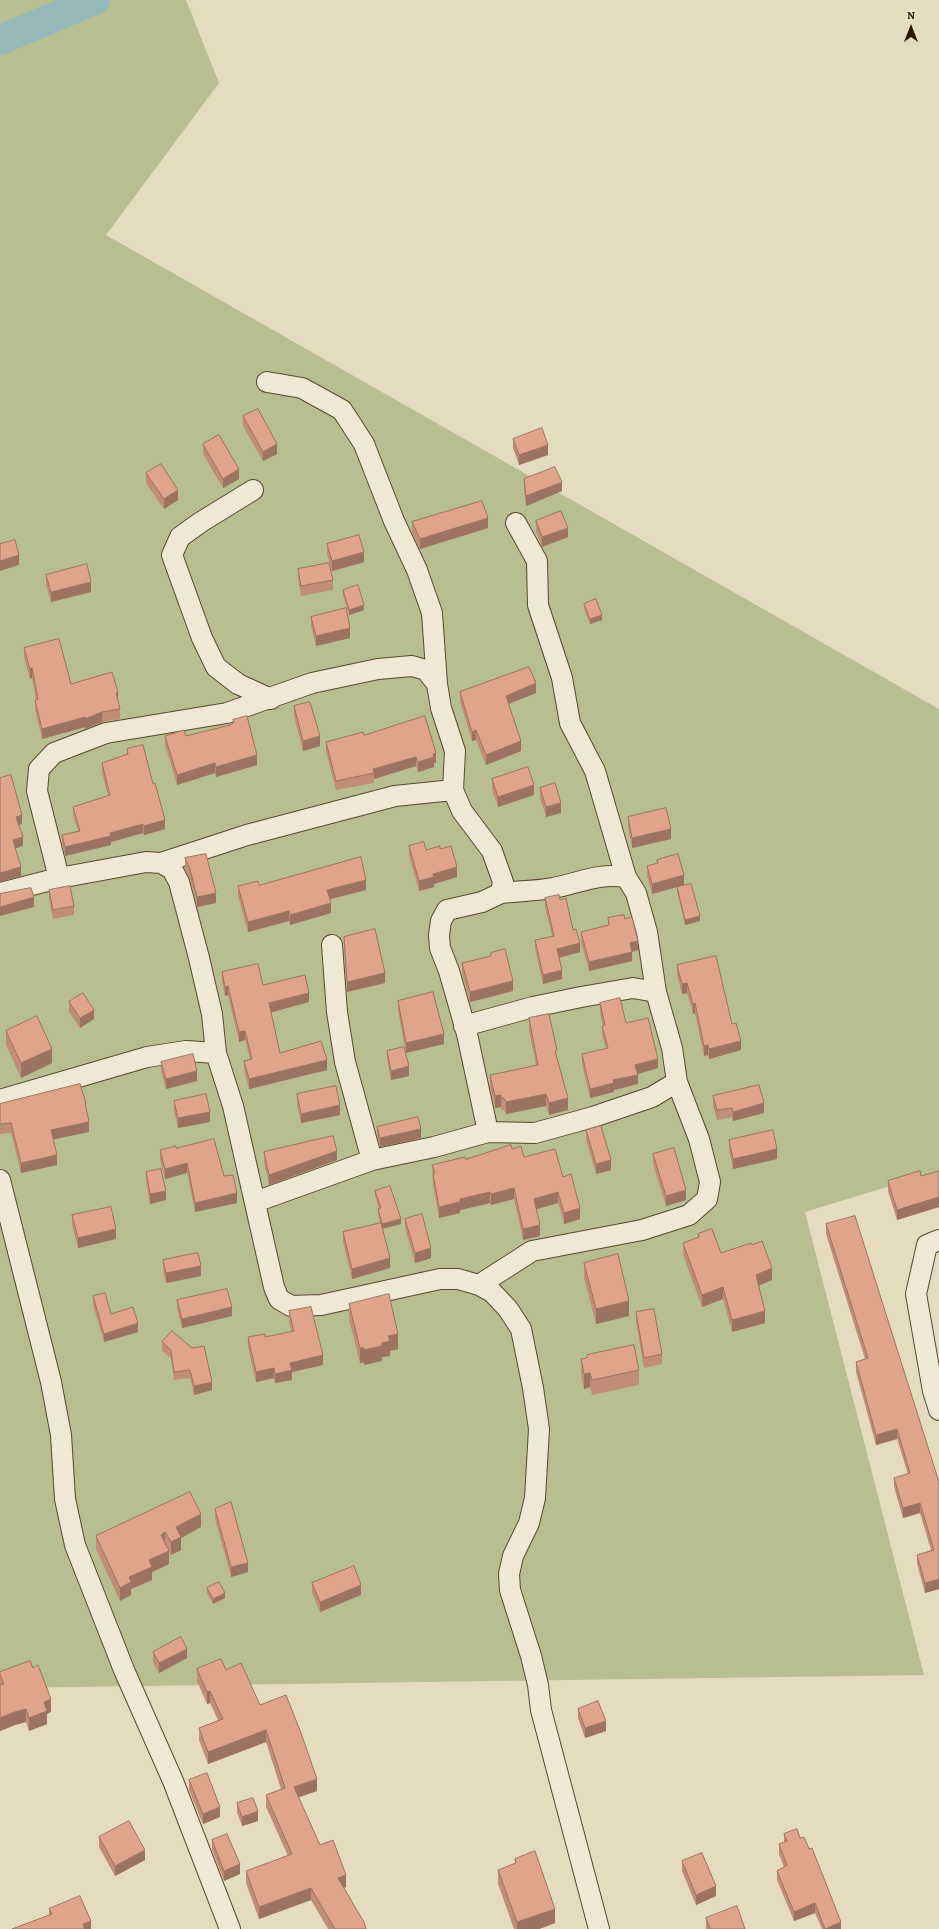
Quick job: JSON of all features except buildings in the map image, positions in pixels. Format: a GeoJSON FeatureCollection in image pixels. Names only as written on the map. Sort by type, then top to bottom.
{"type":"FeatureCollection","features":[{"type":"Feature","properties":{"kind":"street"},"geometry":{"type":"LineString","coordinates":[[267,382],[302,388],[342,410],[364,444],[394,521],[417,570],[432,613],[437,684],[441,708],[455,751],[453,790],[462,811],[492,851],[503,882],[501,892]]}},
{"type":"Feature","properties":{"kind":"street"},"geometry":{"type":"LineString","coordinates":[[253,490],[201,522],[180,537],[172,555],[202,638],[216,667],[238,684],[271,699]]}},
{"type":"Feature","properties":{"kind":"street"},"geometry":{"type":"LineString","coordinates":[[479,1285],[532,1250],[642,1230],[689,1215],[707,1199],[710,1182],[699,1139],[677,1082],[672,1048],[656,992],[647,932],[636,893],[626,877],[595,771],[570,723],[562,678],[538,605],[537,561],[516,523]]}},
{"type":"Feature","properties":{"kind":"street"},"geometry":{"type":"LineString","coordinates":[[59,878],[37,792],[39,769],[54,753],[106,734],[227,713],[271,699],[312,683],[378,669],[412,666],[426,670],[437,684]]}},
{"type":"Feature","properties":{"kind":"street"},"geometry":{"type":"LineString","coordinates":[[161,863],[247,835],[395,796],[453,790]]}},
{"type":"Feature","properties":{"kind":"street"},"geometry":{"type":"LineString","coordinates":[[0,893],[59,878],[146,862],[161,863],[172,868],[179,882],[212,1014],[216,1053],[233,1106],[274,1287],[279,1299],[291,1306],[321,1305],[440,1279],[458,1279],[479,1285],[492,1292],[508,1309],[521,1329],[533,1388],[539,1429],[535,1498],[529,1523],[513,1556],[508,1574],[510,1590],[531,1656],[538,1685],[541,1710],[599,1929]]}},
{"type":"Feature","properties":{"kind":"street"},"geometry":{"type":"LineString","coordinates":[[488,1132],[464,1026],[449,971],[440,948],[439,935],[441,920],[447,910],[482,902],[501,892],[554,888],[583,879],[609,874],[626,877]]}},
{"type":"Feature","properties":{"kind":"street"},"geometry":{"type":"LineString","coordinates":[[332,945],[337,1012],[345,1062],[372,1160]]}},
{"type":"Feature","properties":{"kind":"street"},"geometry":{"type":"LineString","coordinates":[[464,1026],[533,1007],[581,997],[633,988],[656,992]]}},
{"type":"Feature","properties":{"kind":"street"},"geometry":{"type":"LineString","coordinates":[[0,1100],[147,1057],[186,1051],[216,1053]]}},
{"type":"Feature","properties":{"kind":"street"},"geometry":{"type":"LineString","coordinates":[[255,1202],[372,1160],[434,1147],[488,1132],[535,1133],[594,1117],[652,1097],[677,1082]]}},
{"type":"Feature","properties":{"kind":"street"},"geometry":{"type":"LineString","coordinates":[[0,1180],[50,1382],[61,1435],[65,1499],[75,1545],[124,1670],[173,1781],[230,1929]]}},
{"type":"Feature","properties":{"kind":"street"},"geometry":{"type":"LineString","coordinates":[[939,1240],[927,1245],[916,1294],[934,1371],[939,1410]]}},
{"type":"Feature","properties":{"kind":"green space"},"geometry":{"type":"Polygon","coordinates":[[[0,0],[186,0],[219,83],[106,235],[939,709],[939,1171],[805,1212],[924,1675],[0,1688],[0,0]]]}},
{"type":"Feature","properties":{"kind":"waterway"},"geometry":{"type":"LineString","coordinates":[[0,40],[95,0]]}}]}
